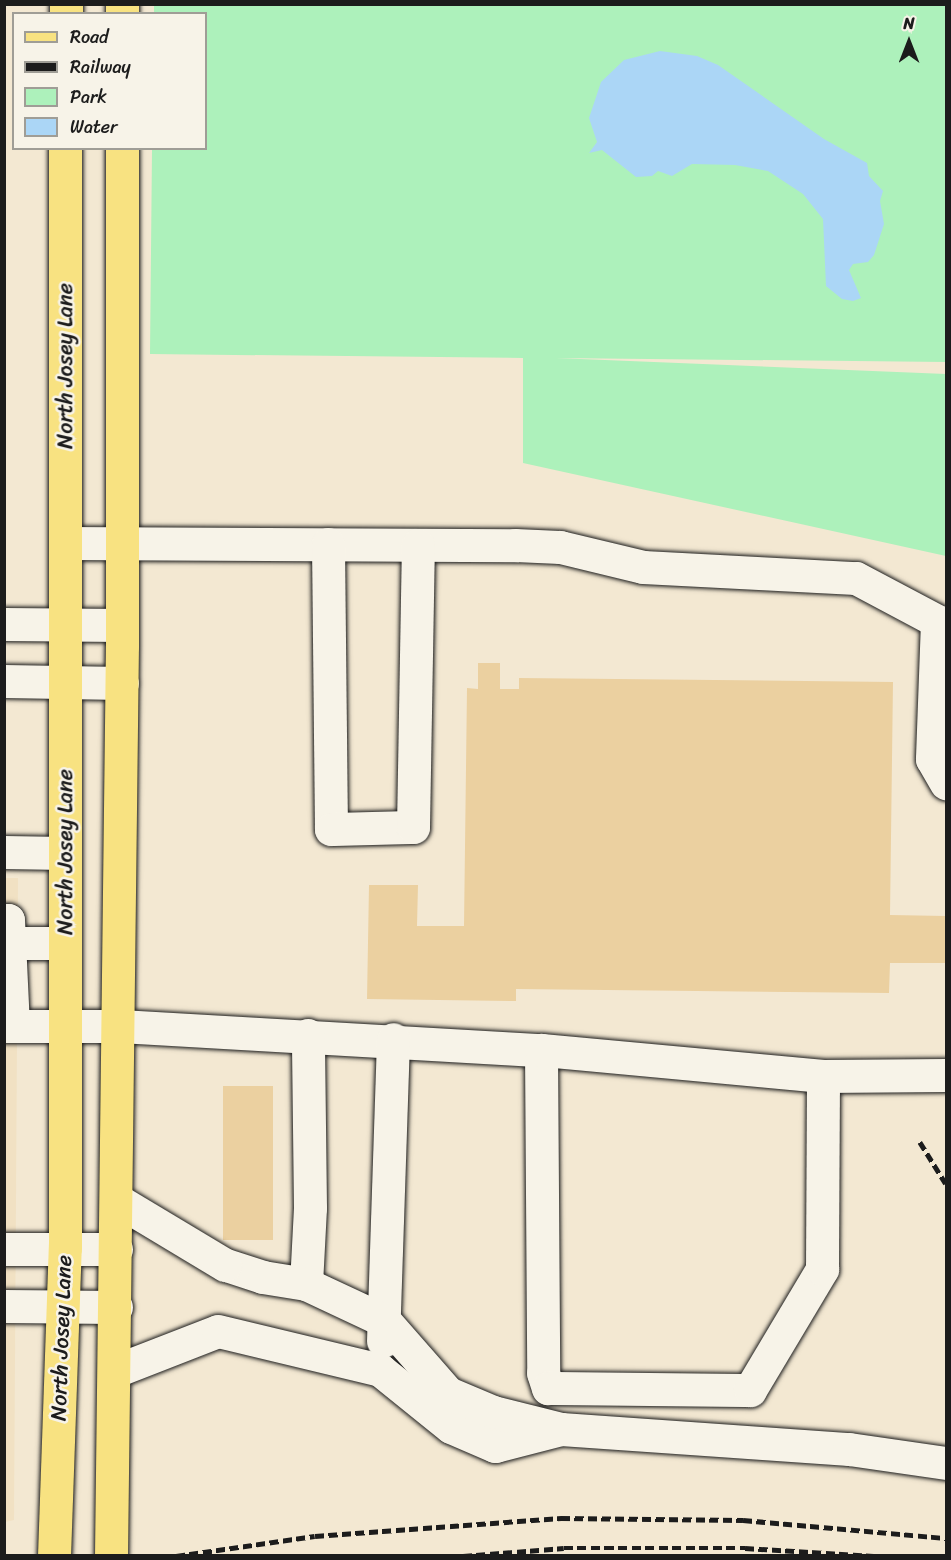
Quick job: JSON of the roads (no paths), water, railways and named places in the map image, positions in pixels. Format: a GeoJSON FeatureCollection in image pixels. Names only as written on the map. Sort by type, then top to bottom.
{"type":"FeatureCollection","features":[{"type":"Feature","properties":{"kind":"main road","name":"North Josey Lane"},"geometry":{"type":"LineString","coordinates":[[54,1556],[64,1248],[65,150]]}},
{"type":"Feature","properties":{"kind":"main road"},"geometry":{"type":"LineString","coordinates":[[111,1556],[117,1307],[123,625],[123,150]]}},
{"type":"Feature","properties":{"kind":"street"},"geometry":{"type":"LineString","coordinates":[[65,543],[418,544],[560,547],[643,567],[856,578],[942,622],[932,759],[946,783]]}},
{"type":"Feature","properties":{"kind":"street"},"geometry":{"type":"LineString","coordinates":[[328,544],[331,829],[413,826],[418,544]]}},
{"type":"Feature","properties":{"kind":"street"},"geometry":{"type":"LineString","coordinates":[[4,624],[123,625]]}},
{"type":"Feature","properties":{"kind":"street"},"geometry":{"type":"LineString","coordinates":[[4,681],[122,683]]}},
{"type":"Feature","properties":{"kind":"street"},"geometry":{"type":"LineString","coordinates":[[4,852],[64,853]]}},
{"type":"Feature","properties":{"kind":"street"},"geometry":{"type":"LineString","coordinates":[[64,943],[7,932],[9,1026],[119,1026],[393,1039],[822,1076],[946,1075]]}},
{"type":"Feature","properties":{"kind":"street"},"geometry":{"type":"LineString","coordinates":[[306,1284],[310,1208],[308,1035]]}},
{"type":"Feature","properties":{"kind":"street"},"geometry":{"type":"LineString","coordinates":[[380,1370],[386,1321],[393,1039]]}},
{"type":"Feature","properties":{"kind":"street"},"geometry":{"type":"LineString","coordinates":[[541,1050],[543,1373],[548,1388],[750,1390],[822,1269],[822,1076]]}},
{"type":"Feature","properties":{"kind":"street"},"geometry":{"type":"LineString","coordinates":[[117,1200],[225,1265],[263,1277],[306,1284],[386,1321],[448,1393],[493,1412],[561,1429],[849,1449],[946,1463]]}},
{"type":"Feature","properties":{"kind":"street"},"geometry":{"type":"LineString","coordinates":[[4,1249],[117,1249]]}},
{"type":"Feature","properties":{"kind":"street"},"geometry":{"type":"LineString","coordinates":[[4,1306],[117,1307]]}},
{"type":"Feature","properties":{"kind":"street"},"geometry":{"type":"LineString","coordinates":[[115,1371],[218,1331],[380,1370],[450,1427],[495,1446],[561,1429]]}},
{"type":"Feature","properties":{"kind":"water"},"geometry":{"type":"Polygon","coordinates":[[[660,51],[697,56],[718,65],[824,139],[867,163],[869,176],[883,191],[880,201],[884,224],[874,255],[868,262],[853,264],[849,270],[861,298],[853,301],[842,299],[826,286],[823,219],[803,194],[768,171],[735,165],[692,164],[672,176],[658,171],[652,176],[636,177],[602,150],[589,153],[597,142],[589,118],[601,82],[624,60],[660,51]]]}},
{"type":"Feature","properties":{"kind":"railway"},"geometry":{"type":"LineString","coordinates":[[920,1142],[946,1184]]}},
{"type":"Feature","properties":{"kind":"railway"},"geometry":{"type":"LineString","coordinates":[[176,1556],[315,1536],[561,1518],[743,1520],[946,1538]]}},
{"type":"Feature","properties":{"kind":"railway"},"geometry":{"type":"LineString","coordinates":[[463,1556],[564,1548],[745,1548],[874,1556]]}}]}
